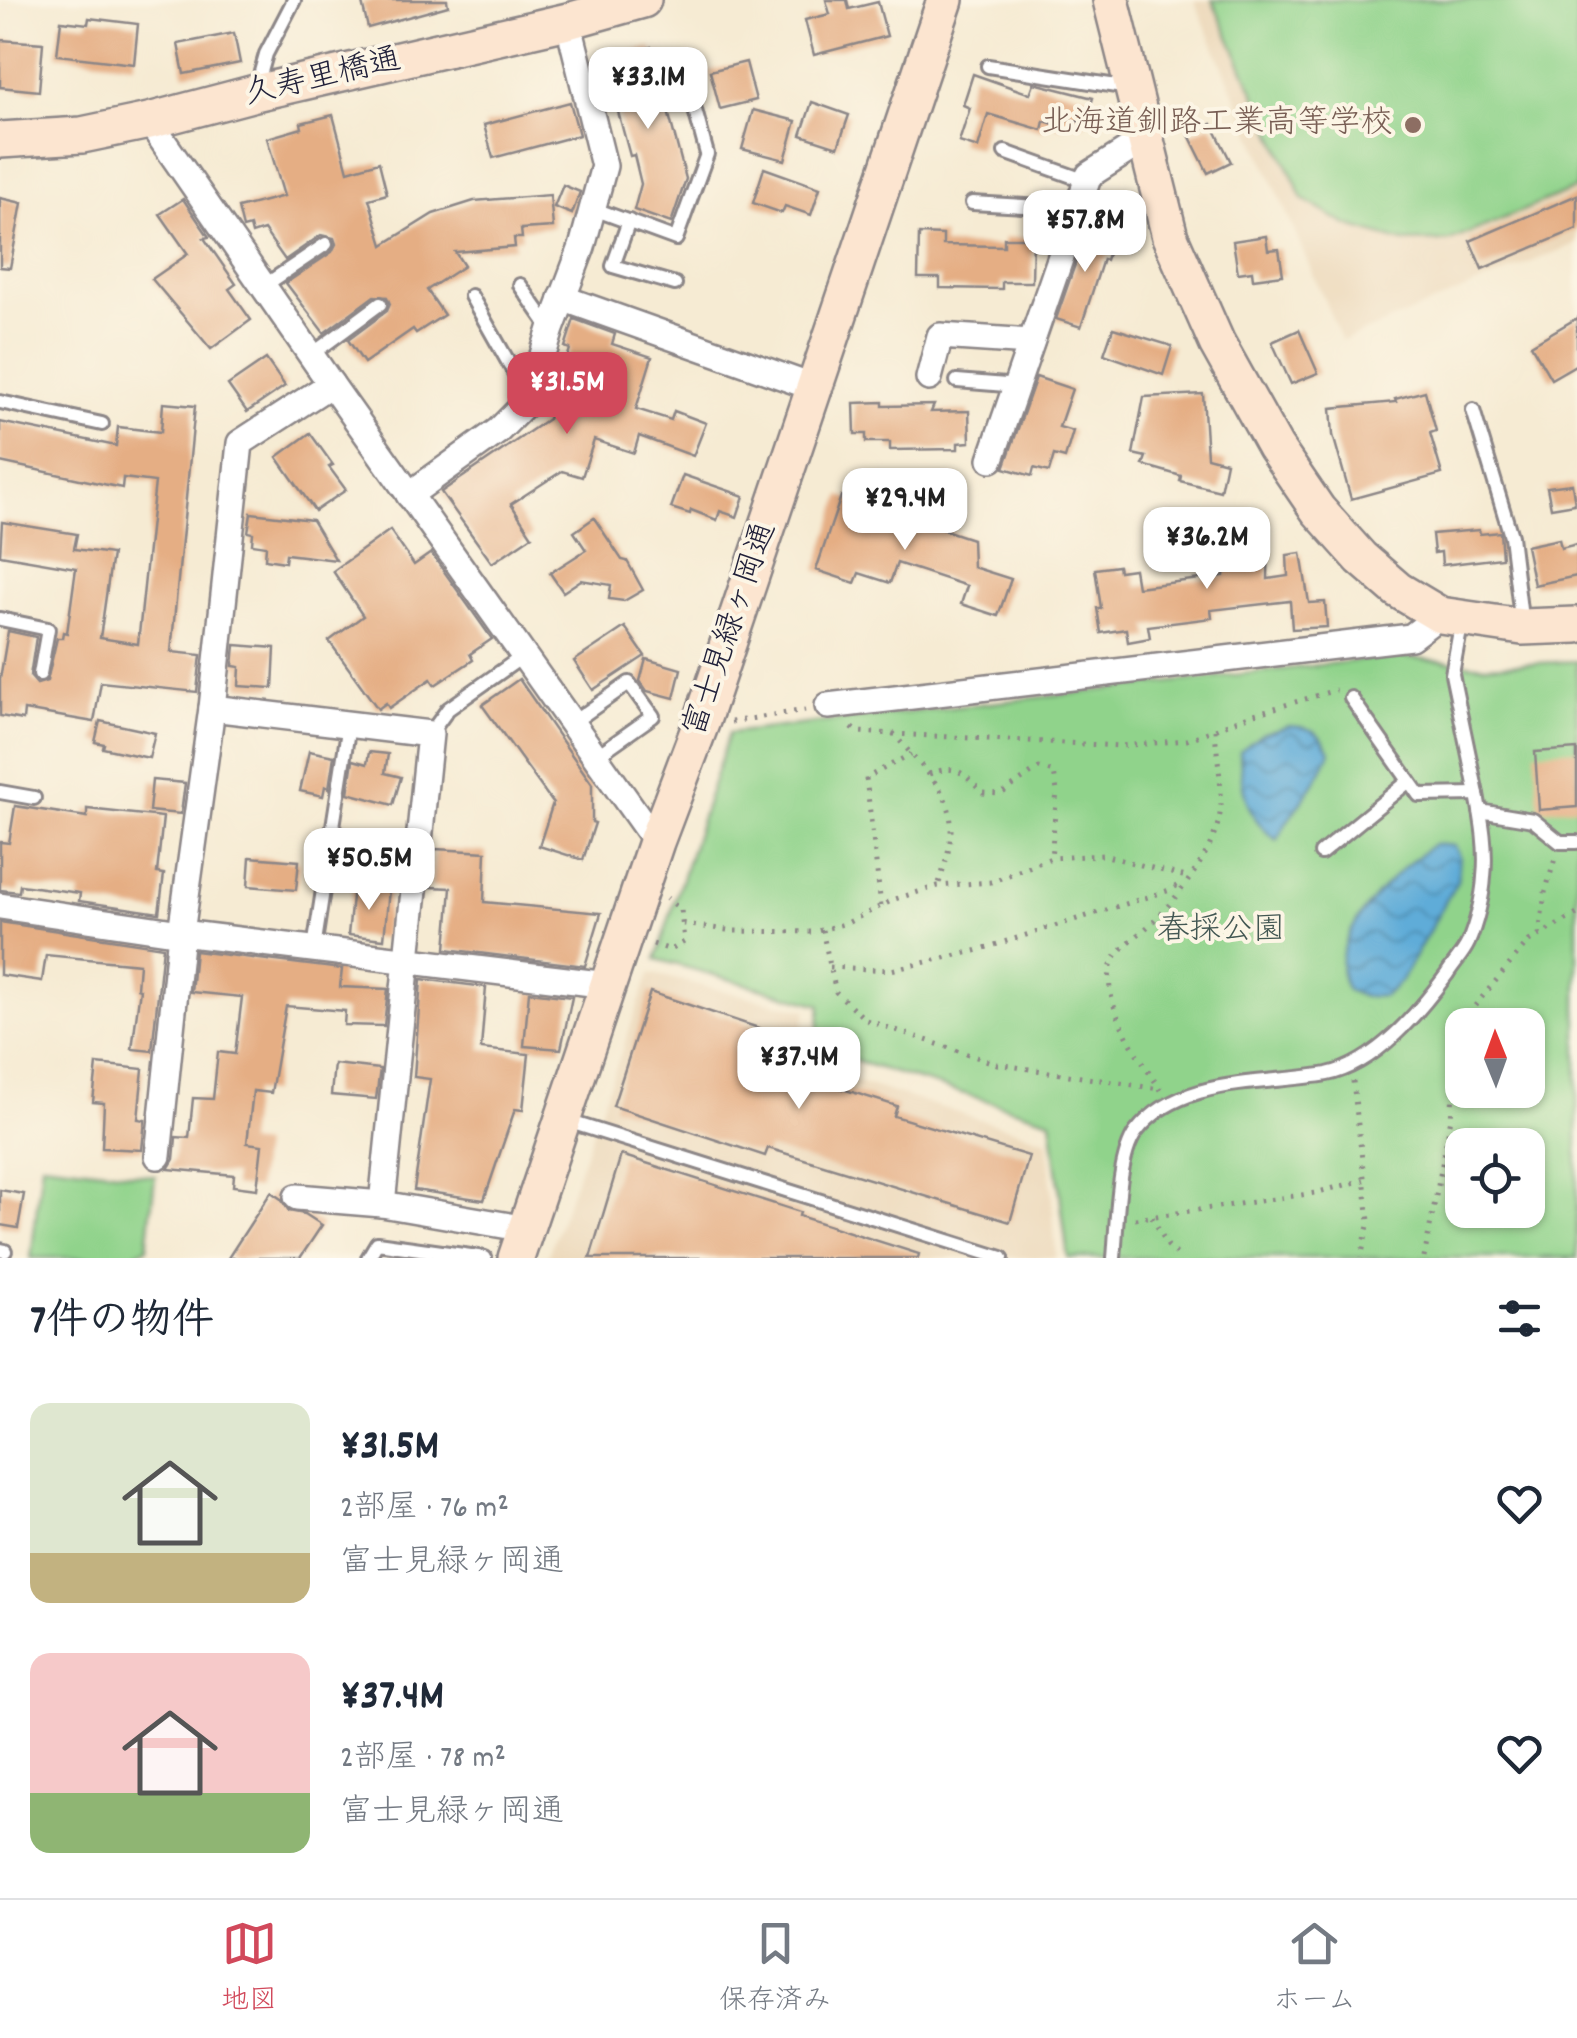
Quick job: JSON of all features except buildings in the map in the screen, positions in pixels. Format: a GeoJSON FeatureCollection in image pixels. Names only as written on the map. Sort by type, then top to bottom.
{"type":"FeatureCollection","features":[{"type":"Feature","properties":{"kind":"street","name":"久寿里橋通"},"geometry":{"type":"LineString","coordinates":[[0,140],[82,136],[644,0]]}},
{"type":"Feature","properties":{"kind":"street","name":"富士見緑ヶ岡通"},"geometry":{"type":"LineString","coordinates":[[521,1243],[945,0]]}},
{"type":"Feature","properties":{"kind":"street"},"geometry":{"type":"LineString","coordinates":[[1110,0],[1170,237],[1217,343],[1275,447],[1318,510],[1360,558],[1398,590],[1451,618],[1522,627],[1577,625]]}},
{"type":"Feature","properties":{"kind":"street"},"geometry":{"type":"LineString","coordinates":[[409,495],[498,431],[529,400],[594,209],[604,166],[568,16]]}},
{"type":"Feature","properties":{"kind":"street"},"geometry":{"type":"LineString","coordinates":[[149,121],[656,842]]}},
{"type":"Feature","properties":{"kind":"street"},"geometry":{"type":"LineString","coordinates":[[991,458],[1089,174],[1144,140]]}},
{"type":"Feature","properties":{"kind":"street"},"geometry":{"type":"LineString","coordinates":[[562,298],[815,388]]}},
{"type":"Feature","properties":{"kind":"street"},"geometry":{"type":"LineString","coordinates":[[928,378],[940,336],[1031,342]]}},
{"type":"Feature","properties":{"kind":"street"},"geometry":{"type":"LineString","coordinates":[[158,1156],[240,443],[331,384]]}},
{"type":"Feature","properties":{"kind":"street"},"geometry":{"type":"LineString","coordinates":[[828,706],[1412,637],[1451,618]]}},
{"type":"Feature","properties":{"kind":"street"},"geometry":{"type":"LineString","coordinates":[[212,708],[430,734],[382,1204]]}},
{"type":"Feature","properties":{"kind":"street"},"geometry":{"type":"LineString","coordinates":[[0,906],[182,934],[608,985]]}},
{"type":"Feature","properties":{"kind":"street"},"geometry":{"type":"LineString","coordinates":[[297,1197],[382,1204],[521,1243]]}},
{"type":"Feature","properties":{"kind":"lane"},"geometry":{"type":"LineString","coordinates":[[255,94],[266,54],[294,0]]}},
{"type":"Feature","properties":{"kind":"lane"},"geometry":{"type":"LineString","coordinates":[[594,209],[676,239],[707,154],[680,55]]}},
{"type":"Feature","properties":{"kind":"lane"},"geometry":{"type":"LineString","coordinates":[[988,66],[1132,88]]}},
{"type":"Feature","properties":{"kind":"lane"},"geometry":{"type":"LineString","coordinates":[[1005,152],[1086,181]]}},
{"type":"Feature","properties":{"kind":"lane"},"geometry":{"type":"LineString","coordinates":[[972,204],[1077,209]]}},
{"type":"Feature","properties":{"kind":"lane"},"geometry":{"type":"LineString","coordinates":[[629,221],[614,266],[674,284]]}},
{"type":"Feature","properties":{"kind":"lane"},"geometry":{"type":"LineString","coordinates":[[264,286],[326,244]]}},
{"type":"Feature","properties":{"kind":"lane"},"geometry":{"type":"LineString","coordinates":[[520,286],[551,329]]}},
{"type":"Feature","properties":{"kind":"lane"},"geometry":{"type":"LineString","coordinates":[[471,296],[529,400]]}},
{"type":"Feature","properties":{"kind":"lane"},"geometry":{"type":"LineString","coordinates":[[311,355],[380,304]]}},
{"type":"Feature","properties":{"kind":"lane"},"geometry":{"type":"LineString","coordinates":[[958,381],[1018,386]]}},
{"type":"Feature","properties":{"kind":"lane"},"geometry":{"type":"LineString","coordinates":[[0,402],[102,424]]}},
{"type":"Feature","properties":{"kind":"lane"},"geometry":{"type":"LineString","coordinates":[[1472,410],[1511,536],[1522,627]]}},
{"type":"Feature","properties":{"kind":"lane"},"geometry":{"type":"LineString","coordinates":[[1114,1258],[1122,1175],[1135,1134],[1182,1098],[1244,1082],[1332,1073],[1378,1050],[1420,1011],[1468,943],[1484,879],[1478,794],[1452,674],[1451,618]]}},
{"type":"Feature","properties":{"kind":"lane"},"geometry":{"type":"LineString","coordinates":[[0,619],[48,629],[40,674]]}},
{"type":"Feature","properties":{"kind":"lane"},"geometry":{"type":"LineString","coordinates":[[430,734],[448,709],[523,656]]}},
{"type":"Feature","properties":{"kind":"lane"},"geometry":{"type":"LineString","coordinates":[[571,723],[629,682],[653,716],[595,757]]}},
{"type":"Feature","properties":{"kind":"lane"},"geometry":{"type":"LineString","coordinates":[[1351,698],[1419,796],[1478,794]]}},
{"type":"Feature","properties":{"kind":"lane"},"geometry":{"type":"LineString","coordinates":[[314,948],[349,724]]}},
{"type":"Feature","properties":{"kind":"lane"},"geometry":{"type":"LineString","coordinates":[[1321,853],[1409,781]]}},
{"type":"Feature","properties":{"kind":"lane"},"geometry":{"type":"LineString","coordinates":[[0,792],[34,798]]}},
{"type":"Feature","properties":{"kind":"lane"},"geometry":{"type":"LineString","coordinates":[[1480,811],[1533,820],[1560,842],[1577,842]]}},
{"type":"Feature","properties":{"kind":"lane"},"geometry":{"type":"LineString","coordinates":[[563,1120],[1002,1258]]}},
{"type":"Feature","properties":{"kind":"lane"},"geometry":{"type":"LineString","coordinates":[[368,1258],[377,1243],[486,1258]]}},
{"type":"Feature","properties":{"kind":"path"},"geometry":{"type":"LineString","coordinates":[[724,724],[828,706],[856,732],[1121,746],[1186,740],[1335,690],[1351,698]]}},
{"type":"Feature","properties":{"kind":"path"},"geometry":{"type":"LineString","coordinates":[[1171,1105],[1137,1056],[1116,1014],[1110,970],[1118,954],[1156,919],[1199,866],[1220,814],[1215,729]]}},
{"type":"Feature","properties":{"kind":"path"},"geometry":{"type":"LineString","coordinates":[[894,734],[941,788],[954,826],[950,853],[938,886]]}},
{"type":"Feature","properties":{"kind":"path"},"geometry":{"type":"LineString","coordinates":[[881,906],[866,778],[911,754]]}},
{"type":"Feature","properties":{"kind":"path"},"geometry":{"type":"LineString","coordinates":[[929,774],[946,768],[959,770],[982,793],[1000,794],[1039,768],[1054,772],[1057,791],[1050,858]]}},
{"type":"Feature","properties":{"kind":"path"},"geometry":{"type":"LineString","coordinates":[[1539,936],[1545,894],[1560,842]]}},
{"type":"Feature","properties":{"kind":"path"},"geometry":{"type":"LineString","coordinates":[[683,924],[734,931],[822,930],[938,886],[991,882],[1050,858],[1103,855],[1190,878]]}},
{"type":"Feature","properties":{"kind":"path"},"geometry":{"type":"LineString","coordinates":[[830,967],[890,970],[975,950],[1170,890],[1190,878]]}},
{"type":"Feature","properties":{"kind":"path"},"geometry":{"type":"LineString","coordinates":[[649,943],[671,950],[684,942],[681,910],[665,896]]}},
{"type":"Feature","properties":{"kind":"path"},"geometry":{"type":"LineString","coordinates":[[1473,1008],[1529,941],[1577,914]]}},
{"type":"Feature","properties":{"kind":"path"},"geometry":{"type":"LineString","coordinates":[[822,930],[836,992],[866,1020],[997,1064],[1160,1089]]}},
{"type":"Feature","properties":{"kind":"path"},"geometry":{"type":"LineString","coordinates":[[1350,1063],[1369,1221],[1361,1258]]}},
{"type":"Feature","properties":{"kind":"path"},"geometry":{"type":"LineString","coordinates":[[1424,1258],[1452,1108]]}},
{"type":"Feature","properties":{"kind":"path"},"geometry":{"type":"LineString","coordinates":[[1118,1222],[1315,1193],[1364,1180]]}},
{"type":"Feature","properties":{"kind":"path"},"geometry":{"type":"LineString","coordinates":[[1152,1217],[1168,1246],[1181,1258]]}},
{"type":"Feature","properties":{"kind":"shaded area","name":"北海道釧路工業高等学校"},"geometry":{"type":"Polygon","coordinates":[[[1194,0],[1577,0],[1577,243],[1342,341],[1194,0]]]}},
{"type":"Feature","properties":{"kind":"shaded area"},"geometry":{"type":"Polygon","coordinates":[[[650,973],[807,1011],[795,1063],[1048,1140],[1056,1258],[547,1258],[650,973]]]}},
{"type":"Feature","properties":{"kind":"green space","name":"北海道釧路工業高等学校"},"geometry":{"type":"Polygon","coordinates":[[[1212,0],[1577,0],[1577,188],[1450,241],[1403,242],[1347,225],[1303,199],[1212,0]]]}},
{"type":"Feature","properties":{"kind":"green space","name":"春採公園"},"geometry":{"type":"Polygon","coordinates":[[[1398,656],[1485,666],[1577,661],[1577,1258],[1068,1258],[1051,1120],[816,1049],[821,1005],[656,959],[729,733],[1398,656]]]}},
{"type":"Feature","properties":{"kind":"green space"},"geometry":{"type":"Polygon","coordinates":[[[42,1163],[155,1176],[147,1248],[125,1258],[31,1258],[42,1163]]]}},
{"type":"Feature","properties":{"kind":"water"},"geometry":{"type":"Polygon","coordinates":[[[1290,726],[1314,731],[1330,751],[1277,840],[1251,811],[1240,751],[1261,735],[1290,726]]]}},
{"type":"Feature","properties":{"kind":"water"},"geometry":{"type":"Polygon","coordinates":[[[1434,844],[1454,846],[1460,858],[1457,881],[1401,981],[1384,996],[1364,997],[1347,990],[1341,970],[1344,949],[1353,929],[1383,889],[1434,844]]]}},
{"type":"Feature","properties":{"kind":"place","name":"北海道釧路工業高等学校"},"geometry":{"type":"Point","coordinates":[1413,125]}}]}
